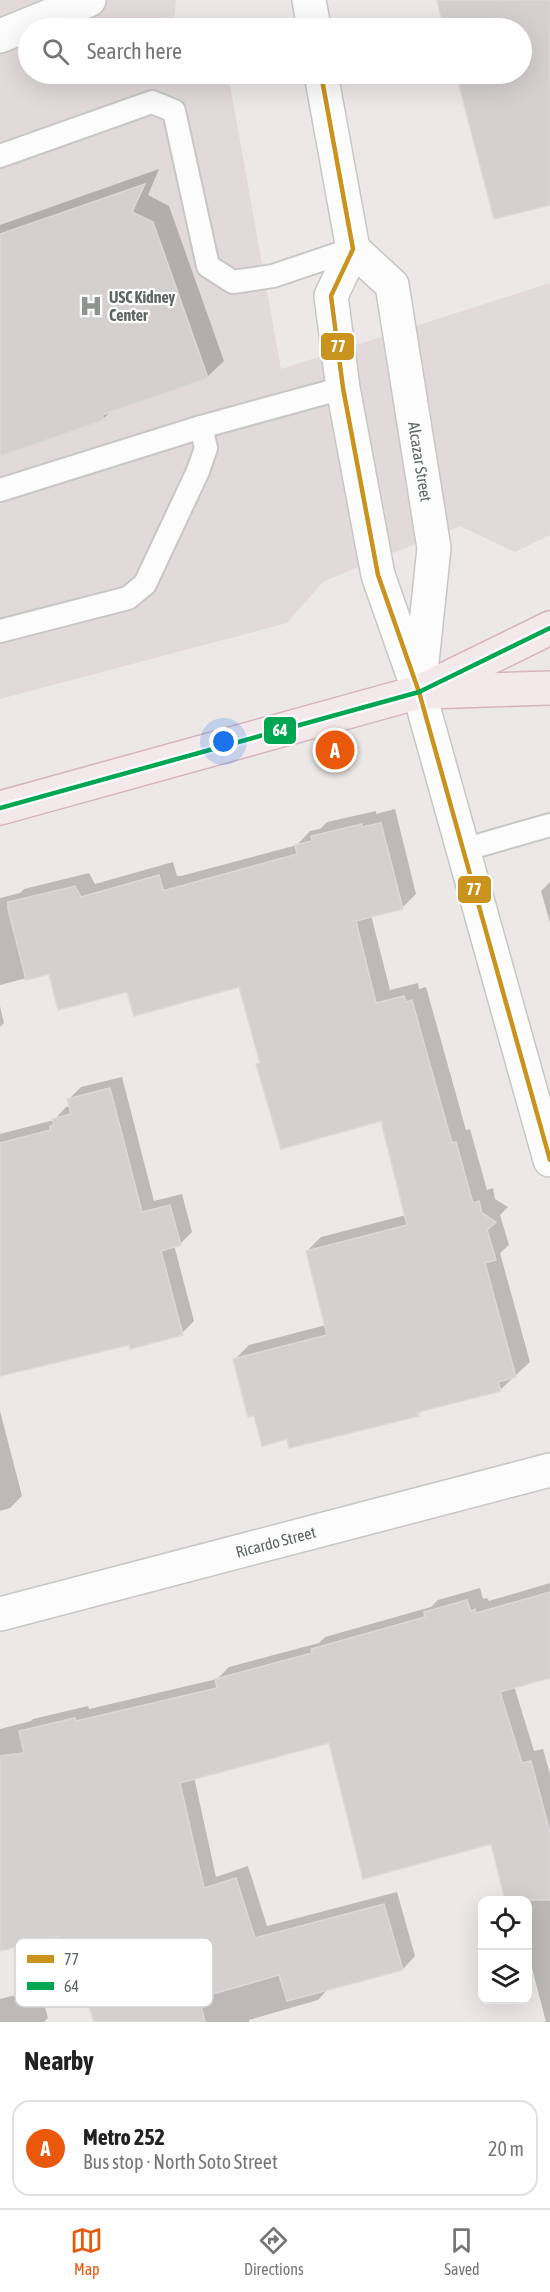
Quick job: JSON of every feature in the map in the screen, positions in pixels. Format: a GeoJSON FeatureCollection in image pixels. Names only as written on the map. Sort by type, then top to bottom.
{"type":"FeatureCollection","features":[{"type":"Feature","properties":{"kind":"main road"},"geometry":{"type":"LineString","coordinates":[[0,808],[419,692],[550,628]]}},
{"type":"Feature","properties":{"kind":"main road"},"geometry":{"type":"LineString","coordinates":[[419,692],[550,688]]}},
{"type":"Feature","properties":{"kind":"street"},"geometry":{"type":"LineString","coordinates":[[44,18],[89,0]]}},
{"type":"Feature","properties":{"kind":"street"},"geometry":{"type":"LineString","coordinates":[[309,0],[312,18]]}},
{"type":"Feature","properties":{"kind":"street"},"geometry":{"type":"LineString","coordinates":[[0,36],[18,29]]}},
{"type":"Feature","properties":{"kind":"street"},"geometry":{"type":"LineString","coordinates":[[323,84],[352,249]]}},
{"type":"Feature","properties":{"kind":"street","name":"Alcazar Street"},"geometry":{"type":"LineString","coordinates":[[419,692],[434,548],[392,285],[352,249],[331,296],[343,388],[378,575],[419,692],[550,1160]]}},
{"type":"Feature","properties":{"kind":"street","name":"Ricardo Street"},"geometry":{"type":"LineString","coordinates":[[0,1614],[550,1470]]}},
{"type":"Feature","properties":{"kind":"lane"},"geometry":{"type":"LineString","coordinates":[[0,156],[152,102],[174,111],[208,266],[233,282],[273,276],[352,249]]}},
{"type":"Feature","properties":{"kind":"lane"},"geometry":{"type":"LineString","coordinates":[[0,490],[201,427],[343,388]]}},
{"type":"Feature","properties":{"kind":"lane"},"geometry":{"type":"LineString","coordinates":[[0,631],[128,598],[145,584],[198,471],[206,448],[201,427]]}},
{"type":"Feature","properties":{"kind":"lane"},"geometry":{"type":"LineString","coordinates":[[463,850],[550,825]]}},
{"type":"Feature","properties":{"kind":"shaded area"},"geometry":{"type":"Polygon","coordinates":[[[0,0],[176,0],[174,18],[18,18],[18,84],[230,84],[281,369],[550,283],[550,535],[515,552],[460,526],[324,581],[287,623],[0,699],[0,0]]]}},
{"type":"Feature","properties":{"kind":"building"},"geometry":{"type":"Polygon","coordinates":[[[437,0],[550,0],[550,205],[494,219],[459,84],[532,84],[532,18],[442,18],[437,0]]]}},
{"type":"Feature","properties":{"kind":"building","name":"USC Kidney Center"},"geometry":{"type":"Polygon","coordinates":[[[145,184],[132,212],[153,222],[208,378],[102,415],[104,420],[0,456],[0,234],[145,184]]]}},
{"type":"Feature","properties":{"kind":"building"},"geometry":{"type":"Polygon","coordinates":[[[381,823],[403,909],[356,921],[376,1003],[404,996],[406,1002],[412,1000],[452,1143],[456,1142],[473,1203],[479,1201],[482,1213],[496,1222],[487,1230],[496,1260],[485,1263],[516,1377],[498,1382],[501,1391],[418,1412],[419,1416],[289,1448],[287,1439],[262,1446],[254,1415],[248,1417],[233,1359],[327,1335],[306,1251],[407,1225],[381,1121],[281,1149],[256,1064],[260,1063],[239,987],[134,1016],[127,992],[58,1010],[49,974],[26,980],[8,902],[75,886],[81,897],[159,875],[163,890],[166,890],[297,854],[295,845],[312,841],[311,836],[362,824],[362,827],[381,823]]]}},
{"type":"Feature","properties":{"kind":"building"},"geometry":{"type":"Polygon","coordinates":[[[110,1088],[142,1212],[170,1205],[181,1245],[161,1251],[183,1335],[130,1349],[129,1345],[0,1376],[0,1143],[50,1130],[50,1126],[54,1125],[52,1119],[71,1114],[67,1099],[110,1088]]]}},
{"type":"Feature","properties":{"kind":"building"},"geometry":{"type":"Polygon","coordinates":[[[550,1592],[550,1678],[500,1692],[522,1763],[531,1761],[550,1832],[550,1900],[532,1900],[532,1896],[504,1896],[491,1844],[363,1879],[329,1743],[180,1783],[204,1888],[236,1878],[255,1938],[384,1904],[403,1970],[287,2001],[279,1975],[213,1994],[213,1938],[61,1938],[60,1936],[15,1938],[15,1947],[0,1951],[0,1756],[24,1753],[19,1731],[75,1718],[76,1721],[217,1688],[215,1679],[312,1653],[311,1649],[425,1617],[424,1612],[467,1600],[471,1611],[475,1609],[476,1613],[550,1592]]]}},
{"type":"Feature","properties":{"kind":"building"},"geometry":{"type":"Polygon","coordinates":[[[89,2007],[201,2007],[205,2022],[94,2022],[89,2007]]]}},
{"type":"Feature","properties":{"kind":"transit line","name":"77"},"geometry":{"type":"LineString","coordinates":[[323,84],[353,249],[331,296],[343,388],[378,575],[419,692],[550,1160]]}},
{"type":"Feature","properties":{"kind":"transit line","name":"64"},"geometry":{"type":"LineString","coordinates":[[0,808],[419,692],[550,628]]}},
{"type":"Feature","properties":{"kind":"place","name":"USC Kidney Center"},"geometry":{"type":"Point","coordinates":[91,306]}},
{"type":"Feature","properties":{"kind":"place","name":"Metro 252"},"geometry":{"type":"Point","coordinates":[335,750]}}]}
